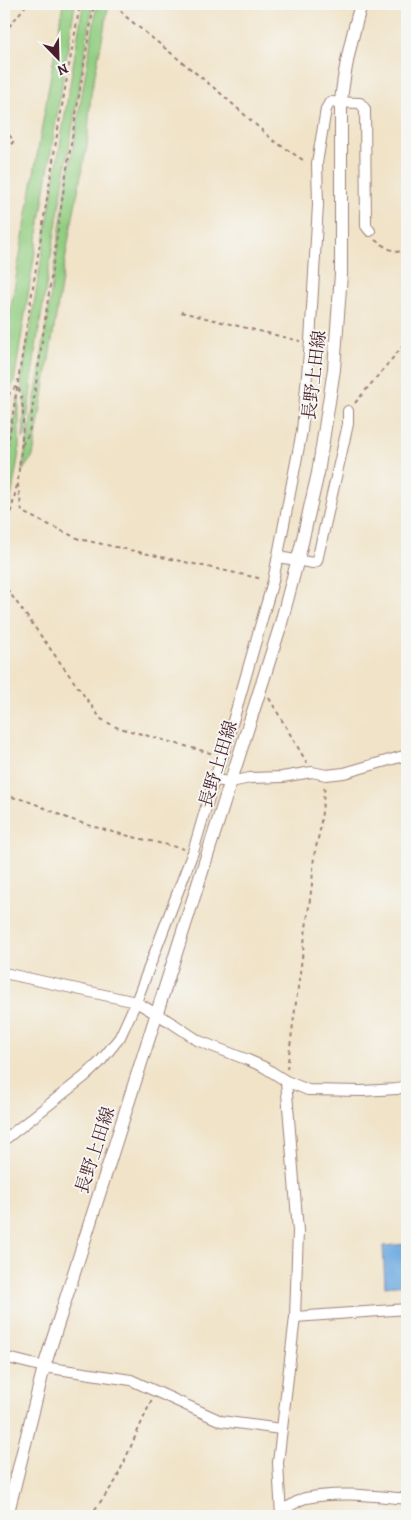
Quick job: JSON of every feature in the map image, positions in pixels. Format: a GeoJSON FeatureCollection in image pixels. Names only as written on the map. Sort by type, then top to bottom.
{"type":"FeatureCollection","features":[{"type":"Feature","properties":{"kind":"main road","name":"長野上田線"},"geometry":{"type":"LineString","coordinates":[[7,1516],[44,1367],[231,782],[298,561],[326,429],[340,306],[342,240],[341,102],[347,57],[361,4]]}},
{"type":"Feature","properties":{"kind":"street"},"geometry":{"type":"LineString","coordinates":[[4,1140],[70,1089],[100,1062],[120,1037],[136,1002],[193,852],[223,756],[273,581],[302,431],[310,341],[318,205],[317,163],[326,108],[330,102],[360,103],[365,109],[366,226],[370,232]]}},
{"type":"Feature","properties":{"kind":"street"},"geometry":{"type":"LineString","coordinates":[[278,557],[313,563],[317,561],[348,424],[348,410]]}},
{"type":"Feature","properties":{"kind":"street"},"geometry":{"type":"LineString","coordinates":[[247,671],[264,676]]}},
{"type":"Feature","properties":{"kind":"street"},"geometry":{"type":"LineString","coordinates":[[214,780],[231,782],[250,778],[282,777],[312,772],[326,774],[344,773],[407,755]]}},
{"type":"Feature","properties":{"kind":"street"},"geometry":{"type":"LineString","coordinates":[[4,973],[136,1002],[199,1041],[264,1067],[286,1082],[308,1090],[362,1091],[397,1088],[407,1085]]}},
{"type":"Feature","properties":{"kind":"street"},"geometry":{"type":"LineString","coordinates":[[281,1513],[278,1463],[295,1317],[298,1231],[286,1082]]}},
{"type":"Feature","properties":{"kind":"street"},"geometry":{"type":"LineString","coordinates":[[295,1317],[407,1308]]}},
{"type":"Feature","properties":{"kind":"street"},"geometry":{"type":"LineString","coordinates":[[4,1358],[44,1367],[131,1380],[222,1422],[281,1429]]}},
{"type":"Feature","properties":{"kind":"street"},"geometry":{"type":"LineString","coordinates":[[281,1513],[301,1499],[320,1495],[345,1493],[407,1498]]}},
{"type":"Feature","properties":{"kind":"path"},"geometry":{"type":"LineString","coordinates":[[4,33],[28,4]]}},
{"type":"Feature","properties":{"kind":"path"},"geometry":{"type":"LineString","coordinates":[[4,470],[80,4]]}},
{"type":"Feature","properties":{"kind":"path"},"geometry":{"type":"LineString","coordinates":[[22,445],[29,432],[64,187],[94,4]]}},
{"type":"Feature","properties":{"kind":"path"},"geometry":{"type":"LineString","coordinates":[[116,4],[126,16],[218,91],[274,141],[302,160],[309,163],[317,163]]}},
{"type":"Feature","properties":{"kind":"path"},"geometry":{"type":"LineString","coordinates":[[4,129],[14,141],[4,152]]}},
{"type":"Feature","properties":{"kind":"path"},"geometry":{"type":"LineString","coordinates":[[370,232],[377,242],[387,248],[397,252],[407,249]]}},
{"type":"Feature","properties":{"kind":"path"},"geometry":{"type":"LineString","coordinates":[[181,312],[310,341]]}},
{"type":"Feature","properties":{"kind":"path"},"geometry":{"type":"LineString","coordinates":[[348,410],[407,340]]}},
{"type":"Feature","properties":{"kind":"path"},"geometry":{"type":"LineString","coordinates":[[4,411],[10,392],[17,386]]}},
{"type":"Feature","properties":{"kind":"path"},"geometry":{"type":"LineString","coordinates":[[17,386],[22,396],[22,445],[18,484],[22,512],[80,539],[273,581]]}},
{"type":"Feature","properties":{"kind":"path"},"geometry":{"type":"LineString","coordinates":[[4,544],[19,476]]}},
{"type":"Feature","properties":{"kind":"path"},"geometry":{"type":"LineString","coordinates":[[7,589],[101,719],[116,727],[223,756]]}},
{"type":"Feature","properties":{"kind":"path"},"geometry":{"type":"LineString","coordinates":[[259,692],[267,696],[273,703],[312,772]]}},
{"type":"Feature","properties":{"kind":"path"},"geometry":{"type":"LineString","coordinates":[[286,1082],[326,774]]}},
{"type":"Feature","properties":{"kind":"path"},"geometry":{"type":"LineString","coordinates":[[4,796],[23,799],[76,822],[193,852]]}},
{"type":"Feature","properties":{"kind":"path"},"geometry":{"type":"LineString","coordinates":[[90,1516],[115,1482],[156,1392]]}},
{"type":"Feature","properties":{"kind":"green space"},"geometry":{"type":"Polygon","coordinates":[[[63,4],[75,4],[14,382],[4,401],[4,348],[63,4]]]}},
{"type":"Feature","properties":{"kind":"green space"},"geometry":{"type":"Polygon","coordinates":[[[83,4],[93,4],[35,353],[26,432],[23,439],[25,396],[21,384],[83,4]]]}},
{"type":"Feature","properties":{"kind":"green space"},"geometry":{"type":"Polygon","coordinates":[[[97,4],[109,4],[91,94],[87,145],[69,237],[33,456],[22,471],[39,376],[65,194],[97,4]]]}},
{"type":"Feature","properties":{"kind":"green space"},"geometry":{"type":"Polygon","coordinates":[[[19,394],[19,453],[4,536],[4,482],[19,394]]]}},
{"type":"Feature","properties":{"kind":"water"},"geometry":{"type":"Polygon","coordinates":[[[407,1244],[407,1284],[385,1286],[383,1246],[407,1244]]]}}]}
